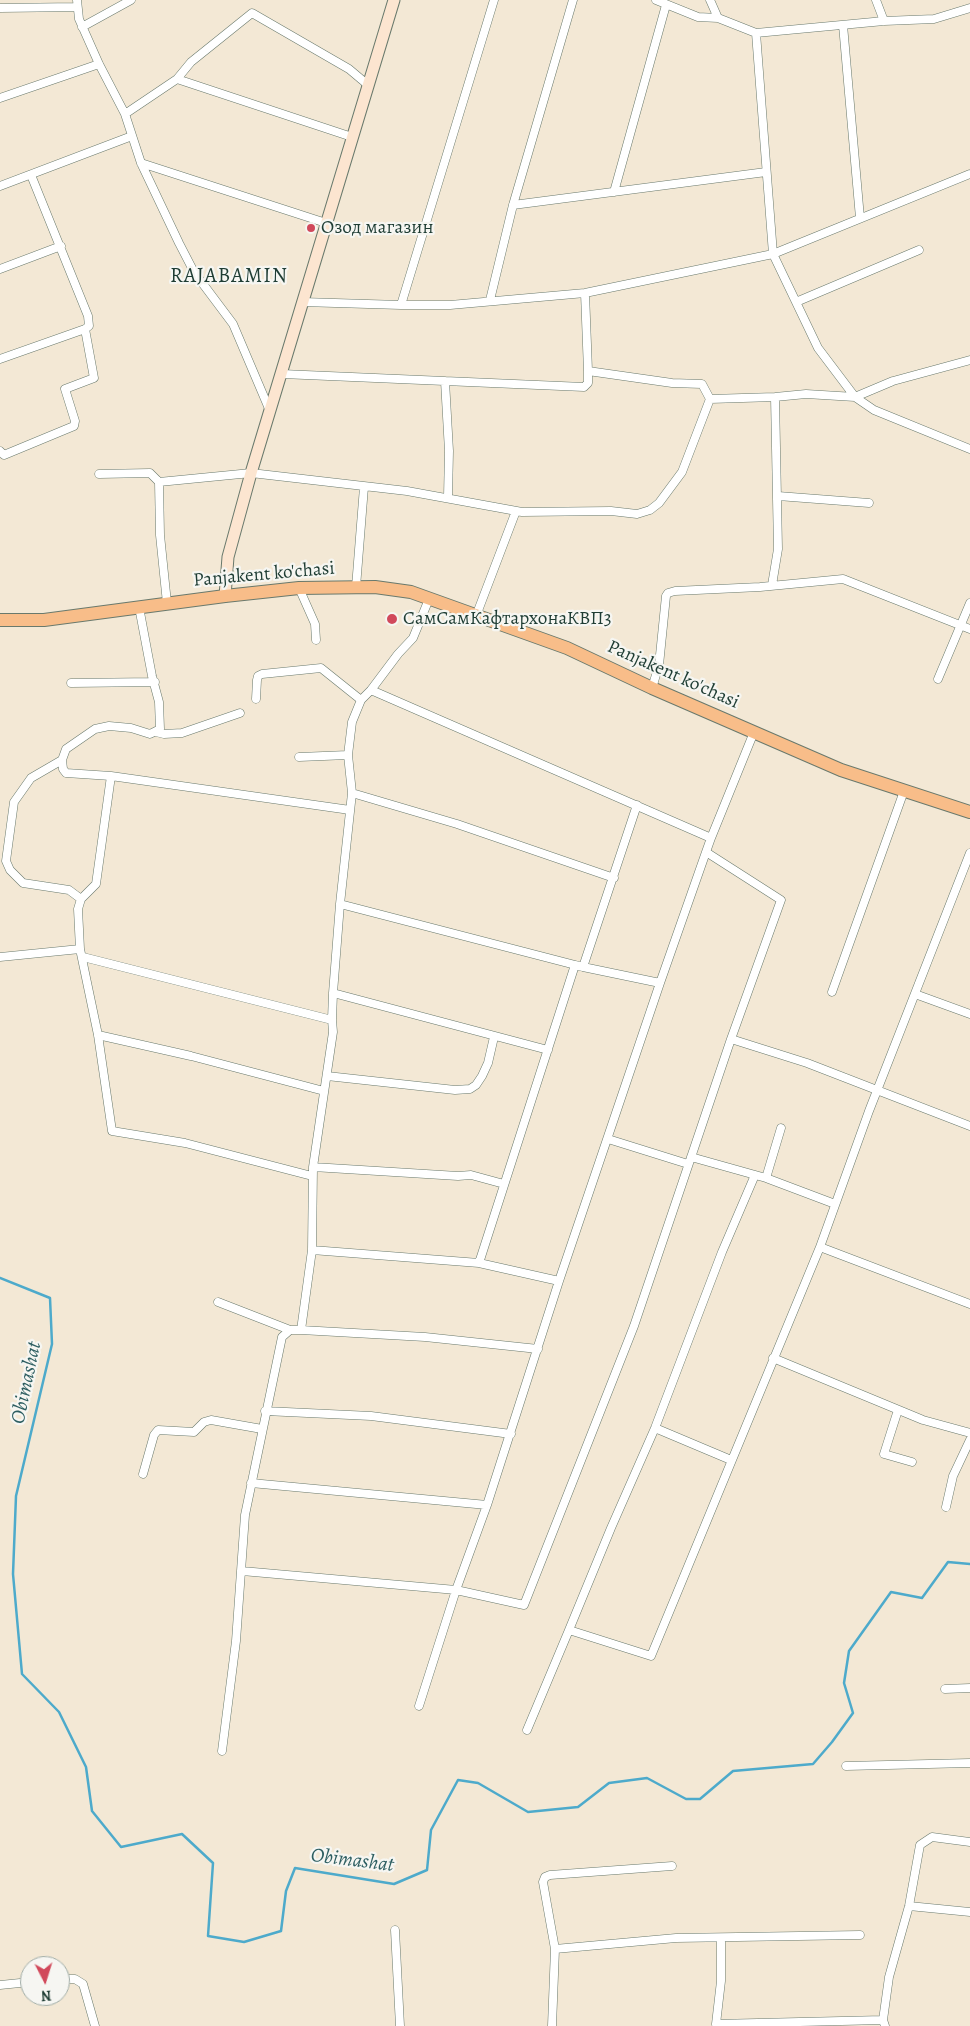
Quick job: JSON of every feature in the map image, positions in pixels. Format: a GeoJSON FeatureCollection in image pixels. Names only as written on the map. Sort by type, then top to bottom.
{"type":"FeatureCollection","features":[{"type":"Feature","properties":{"kind":"main road"},"geometry":{"type":"LineString","coordinates":[[225,596],[228,557],[251,472],[394,0]]}},
{"type":"Feature","properties":{"kind":"main road","name":"Panjakent ko'chasi"},"geometry":{"type":"LineString","coordinates":[[0,620],[44,620],[167,603],[299,588],[356,587],[394,589],[429,599],[567,648],[652,688],[841,770],[970,812]]}},
{"type":"Feature","properties":{"kind":"street"},"geometry":{"type":"LineString","coordinates":[[82,27],[131,0]]}},
{"type":"Feature","properties":{"kind":"street"},"geometry":{"type":"LineString","coordinates":[[401,305],[494,0]]}},
{"type":"Feature","properties":{"kind":"street"},"geometry":{"type":"LineString","coordinates":[[490,300],[513,205],[574,0]]}},
{"type":"Feature","properties":{"kind":"street"},"geometry":{"type":"LineString","coordinates":[[656,0],[698,17],[718,18],[756,33],[884,21],[934,19],[970,8]]}},
{"type":"Feature","properties":{"kind":"street"},"geometry":{"type":"LineString","coordinates":[[710,0],[718,18]]}},
{"type":"Feature","properties":{"kind":"street"},"geometry":{"type":"LineString","coordinates":[[876,0],[884,21]]}},
{"type":"Feature","properties":{"kind":"street"},"geometry":{"type":"LineString","coordinates":[[0,8],[77,3],[82,27],[125,114],[141,163],[194,272],[233,324],[270,411]]}},
{"type":"Feature","properties":{"kind":"street"},"geometry":{"type":"LineString","coordinates":[[614,192],[666,4]]}},
{"type":"Feature","properties":{"kind":"street"},"geometry":{"type":"LineString","coordinates":[[125,114],[177,80],[191,62],[252,14],[349,69],[368,85]]}},
{"type":"Feature","properties":{"kind":"street"},"geometry":{"type":"LineString","coordinates":[[843,25],[860,218]]}},
{"type":"Feature","properties":{"kind":"street"},"geometry":{"type":"LineString","coordinates":[[756,33],[773,254],[818,348],[855,396],[874,410],[970,449]]}},
{"type":"Feature","properties":{"kind":"street"},"geometry":{"type":"LineString","coordinates":[[0,98],[99,64]]}},
{"type":"Feature","properties":{"kind":"street"},"geometry":{"type":"LineString","coordinates":[[177,80],[352,137]]}},
{"type":"Feature","properties":{"kind":"street"},"geometry":{"type":"LineString","coordinates":[[0,186],[132,136]]}},
{"type":"Feature","properties":{"kind":"street"},"geometry":{"type":"LineString","coordinates":[[141,163],[326,223]]}},
{"type":"Feature","properties":{"kind":"street"},"geometry":{"type":"LineString","coordinates":[[513,205],[766,172]]}},
{"type":"Feature","properties":{"kind":"street"},"geometry":{"type":"LineString","coordinates":[[302,302],[450,305],[585,293],[773,254],[970,174]]}},
{"type":"Feature","properties":{"kind":"street"},"geometry":{"type":"LineString","coordinates":[[0,359],[89,326],[88,316],[31,175]]}},
{"type":"Feature","properties":{"kind":"street"},"geometry":{"type":"LineString","coordinates":[[0,269],[61,246]]}},
{"type":"Feature","properties":{"kind":"street"},"geometry":{"type":"LineString","coordinates":[[796,302],[919,250]]}},
{"type":"Feature","properties":{"kind":"street"},"geometry":{"type":"LineString","coordinates":[[282,374],[584,387],[588,383],[585,293]]}},
{"type":"Feature","properties":{"kind":"street"},"geometry":{"type":"LineString","coordinates":[[0,452],[4,455],[74,426],[75,421],[65,389],[94,378],[85,329]]}},
{"type":"Feature","properties":{"kind":"street"},"geometry":{"type":"LineString","coordinates":[[710,399],[806,394],[855,396],[893,381],[970,360]]}},
{"type":"Feature","properties":{"kind":"street"},"geometry":{"type":"LineString","coordinates":[[159,482],[251,472],[448,497],[516,511],[611,510],[637,514],[650,510],[659,503],[682,472],[710,399],[702,384],[672,383],[588,371]]}},
{"type":"Feature","properties":{"kind":"street"},"geometry":{"type":"LineString","coordinates":[[445,381],[449,451],[448,497]]}},
{"type":"Feature","properties":{"kind":"street"},"geometry":{"type":"LineString","coordinates":[[772,585],[778,549],[775,397]]}},
{"type":"Feature","properties":{"kind":"street"},"geometry":{"type":"LineString","coordinates":[[99,474],[150,473],[159,482],[160,534],[167,603]]}},
{"type":"Feature","properties":{"kind":"street"},"geometry":{"type":"LineString","coordinates":[[356,587],[364,487]]}},
{"type":"Feature","properties":{"kind":"street"},"geometry":{"type":"LineString","coordinates":[[778,496],[869,503]]}},
{"type":"Feature","properties":{"kind":"street"},"geometry":{"type":"LineString","coordinates":[[476,616],[516,511]]}},
{"type":"Feature","properties":{"kind":"street"},"geometry":{"type":"LineString","coordinates":[[652,688],[659,665],[666,596],[668,593],[675,591],[843,579],[970,629]]}},
{"type":"Feature","properties":{"kind":"street"},"geometry":{"type":"LineString","coordinates":[[299,588],[315,624],[316,640]]}},
{"type":"Feature","properties":{"kind":"street"},"geometry":{"type":"LineString","coordinates":[[301,1330],[312,1250],[312,1176],[334,1032],[332,1020],[333,993],[352,793],[348,754],[352,722],[360,700],[371,690],[398,654],[413,638],[429,599]]}},
{"type":"Feature","properties":{"kind":"street"},"geometry":{"type":"LineString","coordinates":[[938,679],[970,603]]}},
{"type":"Feature","properties":{"kind":"street"},"geometry":{"type":"LineString","coordinates":[[139,607],[152,676],[160,702],[161,726],[156,732],[150,734],[131,728],[109,726],[95,729],[66,749],[62,760],[63,769],[66,773],[110,776],[350,810]]}},
{"type":"Feature","properties":{"kind":"street"},"geometry":{"type":"LineString","coordinates":[[256,699],[257,680],[258,676],[262,674],[321,668],[360,700]]}},
{"type":"Feature","properties":{"kind":"street"},"geometry":{"type":"LineString","coordinates":[[71,683],[155,682]]}},
{"type":"Feature","properties":{"kind":"street"},"geometry":{"type":"LineString","coordinates":[[371,690],[711,838]]}},
{"type":"Feature","properties":{"kind":"street"},"geometry":{"type":"LineString","coordinates":[[156,732],[164,734],[182,733],[240,712]]}},
{"type":"Feature","properties":{"kind":"street"},"geometry":{"type":"LineString","coordinates":[[419,1706],[456,1590],[487,1505],[660,983],[711,838],[754,732]]}},
{"type":"Feature","properties":{"kind":"street"},"geometry":{"type":"LineString","coordinates":[[299,757],[348,754]]}},
{"type":"Feature","properties":{"kind":"street"},"geometry":{"type":"LineString","coordinates":[[62,760],[31,778],[14,802],[3,861],[23,883],[69,890],[81,899]]}},
{"type":"Feature","properties":{"kind":"street"},"geometry":{"type":"LineString","coordinates":[[110,776],[96,884],[81,899],[78,909],[80,948],[98,1035],[112,1131],[185,1142],[312,1176]]}},
{"type":"Feature","properties":{"kind":"street"},"geometry":{"type":"LineString","coordinates":[[832,992],[904,791]]}},
{"type":"Feature","properties":{"kind":"street"},"geometry":{"type":"LineString","coordinates":[[352,793],[457,824],[614,878]]}},
{"type":"Feature","properties":{"kind":"street"},"geometry":{"type":"LineString","coordinates":[[583,967],[637,805]]}},
{"type":"Feature","properties":{"kind":"street"},"geometry":{"type":"LineString","coordinates":[[242,1570],[456,1590],[524,1605],[634,1326],[689,1160],[781,900],[706,852]]}},
{"type":"Feature","properties":{"kind":"street"},"geometry":{"type":"LineString","coordinates":[[569,1630],[651,1656],[820,1247],[878,1090],[970,853]]}},
{"type":"Feature","properties":{"kind":"street"},"geometry":{"type":"LineString","coordinates":[[340,904],[583,967]]}},
{"type":"Feature","properties":{"kind":"street"},"geometry":{"type":"LineString","coordinates":[[0,957],[80,948]]}},
{"type":"Feature","properties":{"kind":"street"},"geometry":{"type":"LineString","coordinates":[[83,957],[332,1020]]}},
{"type":"Feature","properties":{"kind":"street"},"geometry":{"type":"LineString","coordinates":[[479,1263],[575,965],[660,983]]}},
{"type":"Feature","properties":{"kind":"street"},"geometry":{"type":"LineString","coordinates":[[333,993],[548,1050]]}},
{"type":"Feature","properties":{"kind":"street"},"geometry":{"type":"LineString","coordinates":[[915,994],[970,1014]]}},
{"type":"Feature","properties":{"kind":"street"},"geometry":{"type":"LineString","coordinates":[[98,1035],[191,1056],[324,1091]]}},
{"type":"Feature","properties":{"kind":"street"},"geometry":{"type":"LineString","coordinates":[[327,1076],[455,1090],[470,1089],[476,1085],[488,1063],[494,1037]]}},
{"type":"Feature","properties":{"kind":"street"},"geometry":{"type":"LineString","coordinates":[[731,1039],[878,1090],[970,1126]]}},
{"type":"Feature","properties":{"kind":"street"},"geometry":{"type":"LineString","coordinates":[[766,1178],[781,1128]]}},
{"type":"Feature","properties":{"kind":"street"},"geometry":{"type":"LineString","coordinates":[[608,1139],[766,1178],[835,1204]]}},
{"type":"Feature","properties":{"kind":"street"},"geometry":{"type":"LineString","coordinates":[[313,1167],[458,1176],[471,1174],[504,1184]]}},
{"type":"Feature","properties":{"kind":"street"},"geometry":{"type":"LineString","coordinates":[[527,1730],[655,1428],[722,1252],[755,1175]]}},
{"type":"Feature","properties":{"kind":"street"},"geometry":{"type":"LineString","coordinates":[[820,1247],[970,1304]]}},
{"type":"Feature","properties":{"kind":"street"},"geometry":{"type":"LineString","coordinates":[[312,1250],[479,1263],[560,1281]]}},
{"type":"Feature","properties":{"kind":"street"},"geometry":{"type":"LineString","coordinates":[[218,1302],[290,1330],[425,1337],[538,1349]]}},
{"type":"Feature","properties":{"kind":"street"},"geometry":{"type":"LineString","coordinates":[[222,1751],[236,1641],[245,1515],[265,1411],[282,1337],[290,1330]]}},
{"type":"Feature","properties":{"kind":"street"},"geometry":{"type":"LineString","coordinates":[[773,1358],[923,1420],[970,1433]]}},
{"type":"Feature","properties":{"kind":"street"},"geometry":{"type":"LineString","coordinates":[[898,1410],[884,1454],[912,1462]]}},
{"type":"Feature","properties":{"kind":"street"},"geometry":{"type":"LineString","coordinates":[[265,1411],[371,1416],[510,1434]]}},
{"type":"Feature","properties":{"kind":"street"},"geometry":{"type":"LineString","coordinates":[[143,1474],[154,1435],[158,1430],[194,1432],[204,1422],[211,1420],[262,1429]]}},
{"type":"Feature","properties":{"kind":"street"},"geometry":{"type":"LineString","coordinates":[[655,1428],[731,1460]]}},
{"type":"Feature","properties":{"kind":"street"},"geometry":{"type":"LineString","coordinates":[[946,1507],[953,1476],[970,1440]]}},
{"type":"Feature","properties":{"kind":"street"},"geometry":{"type":"LineString","coordinates":[[252,1483],[487,1505]]}},
{"type":"Feature","properties":{"kind":"street"},"geometry":{"type":"LineString","coordinates":[[945,1689],[970,1688]]}},
{"type":"Feature","properties":{"kind":"street"},"geometry":{"type":"LineString","coordinates":[[846,1766],[970,1762]]}},
{"type":"Feature","properties":{"kind":"street"},"geometry":{"type":"LineString","coordinates":[[721,1939],[721,1981],[716,2024],[884,2023],[889,1977],[909,1906],[920,1845],[932,1837],[970,1842]]}},
{"type":"Feature","properties":{"kind":"street"},"geometry":{"type":"LineString","coordinates":[[552,2026],[554,1949],[543,1882],[545,1877],[550,1875],[672,1866]]}},
{"type":"Feature","properties":{"kind":"street"},"geometry":{"type":"LineString","coordinates":[[909,1906],[970,1912]]}},
{"type":"Feature","properties":{"kind":"street"},"geometry":{"type":"LineString","coordinates":[[395,1930],[400,2026]]}},
{"type":"Feature","properties":{"kind":"street"},"geometry":{"type":"LineString","coordinates":[[554,1949],[676,1938],[721,1939],[860,1935]]}},
{"type":"Feature","properties":{"kind":"street"},"geometry":{"type":"LineString","coordinates":[[70,1979],[75,1979],[83,1984],[95,2026]]}},
{"type":"Feature","properties":{"kind":"street"},"geometry":{"type":"LineString","coordinates":[[0,1985],[20,1983]]}},
{"type":"Feature","properties":{"kind":"waterway","name":"Obimashat"},"geometry":{"type":"LineString","coordinates":[[0,1278],[50,1298],[52,1344],[16,1496],[13,1574],[22,1674],[59,1712],[86,1767],[92,1811],[121,1847],[182,1834],[213,1863],[208,1936],[244,1942],[281,1931],[286,1891],[295,1868],[394,1884],[427,1870],[431,1830],[458,1780],[478,1783],[528,1812],[578,1807],[609,1783],[647,1778],[686,1799],[700,1799],[733,1771],[813,1764],[853,1713],[844,1683],[849,1651],[891,1592],[922,1598],[948,1562],[970,1564]]}},
{"type":"Feature","properties":{"kind":"place","name":"Озод магазин"},"geometry":{"type":"Point","coordinates":[311,228]}},
{"type":"Feature","properties":{"kind":"place","name":"СамСамКафтархонаКВП3"},"geometry":{"type":"Point","coordinates":[392,619]}},
{"type":"Feature","properties":{"kind":"district","name":"RAJABAMIN"},"geometry":{"type":"Point","coordinates":[229,277]}}]}
